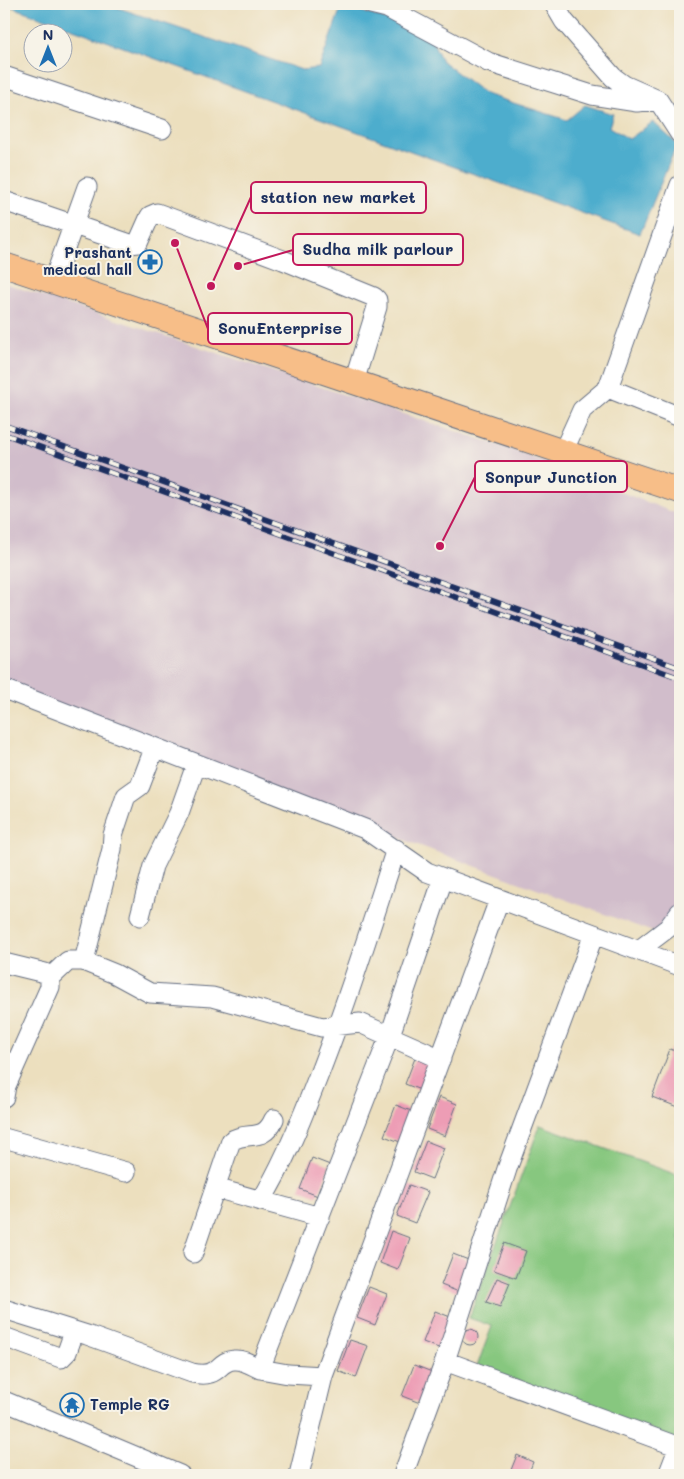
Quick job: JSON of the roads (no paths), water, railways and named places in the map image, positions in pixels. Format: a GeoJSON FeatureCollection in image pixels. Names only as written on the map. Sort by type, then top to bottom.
{"type":"FeatureCollection","features":[{"type":"Feature","properties":{"kind":"main road"},"geometry":{"type":"LineString","coordinates":[[4,265],[680,492]]}},
{"type":"Feature","properties":{"kind":"street"},"geometry":{"type":"LineString","coordinates":[[371,4],[388,8],[488,62],[592,94],[637,102],[658,100]]}},
{"type":"Feature","properties":{"kind":"street"},"geometry":{"type":"LineString","coordinates":[[554,4],[564,20],[613,77],[624,85],[658,100],[680,134]]}},
{"type":"Feature","properties":{"kind":"street"},"geometry":{"type":"LineString","coordinates":[[4,76],[162,129]]}},
{"type":"Feature","properties":{"kind":"street"},"geometry":{"type":"LineString","coordinates":[[564,452],[582,410],[608,388],[680,185]]}},
{"type":"Feature","properties":{"kind":"street"},"geometry":{"type":"LineString","coordinates":[[53,282],[87,187]]}},
{"type":"Feature","properties":{"kind":"street"},"geometry":{"type":"LineString","coordinates":[[4,200],[73,225],[134,244],[140,240],[150,216],[157,213],[283,260],[374,297],[377,300],[377,307],[354,382]]}},
{"type":"Feature","properties":{"kind":"street"},"geometry":{"type":"LineString","coordinates":[[608,388],[680,417]]}},
{"type":"Feature","properties":{"kind":"street"},"geometry":{"type":"LineString","coordinates":[[4,689],[154,749],[365,829],[421,868],[443,879],[680,966]]}},
{"type":"Feature","properties":{"kind":"street"},"geometry":{"type":"LineString","coordinates":[[84,961],[112,849],[114,830],[126,796],[140,786],[154,749]]}},
{"type":"Feature","properties":{"kind":"street"},"geometry":{"type":"LineString","coordinates":[[140,916],[153,866],[179,813],[196,765]]}},
{"type":"Feature","properties":{"kind":"street"},"geometry":{"type":"LineString","coordinates":[[261,1200],[273,1182],[299,1126],[339,1026],[396,849]]}},
{"type":"Feature","properties":{"kind":"street"},"geometry":{"type":"LineString","coordinates":[[260,1369],[390,1035],[443,879]]}},
{"type":"Feature","properties":{"kind":"street"},"geometry":{"type":"LineString","coordinates":[[299,1475],[323,1376],[499,900]]}},
{"type":"Feature","properties":{"kind":"street"},"geometry":{"type":"LineString","coordinates":[[639,950],[668,928],[680,912]]}},
{"type":"Feature","properties":{"kind":"street"},"geometry":{"type":"LineString","coordinates":[[402,1475],[445,1361],[507,1169],[594,934]]}},
{"type":"Feature","properties":{"kind":"street"},"geometry":{"type":"LineString","coordinates":[[50,978],[68,961],[84,961],[115,974],[150,993],[212,997],[322,1027],[360,1023],[441,1059]]}},
{"type":"Feature","properties":{"kind":"street"},"geometry":{"type":"LineString","coordinates":[[4,963],[45,973],[50,978],[50,987],[6,1086],[4,1097]]}},
{"type":"Feature","properties":{"kind":"street"},"geometry":{"type":"LineString","coordinates":[[193,1253],[231,1141],[264,1133],[269,1130],[274,1120]]}},
{"type":"Feature","properties":{"kind":"street"},"geometry":{"type":"LineString","coordinates":[[4,1138],[126,1172]]}},
{"type":"Feature","properties":{"kind":"street"},"geometry":{"type":"LineString","coordinates":[[215,1188],[320,1217]]}},
{"type":"Feature","properties":{"kind":"street"},"geometry":{"type":"LineString","coordinates":[[4,1309],[204,1376],[214,1374],[228,1361],[234,1360],[260,1369],[288,1374],[323,1376]]}},
{"type":"Feature","properties":{"kind":"street"},"geometry":{"type":"LineString","coordinates":[[4,1337],[61,1358],[67,1352],[74,1332]]}},
{"type":"Feature","properties":{"kind":"street"},"geometry":{"type":"LineString","coordinates":[[445,1361],[680,1446],[668,1475]]}},
{"type":"Feature","properties":{"kind":"street"},"geometry":{"type":"LineString","coordinates":[[4,1401],[180,1475]]}},
{"type":"Feature","properties":{"kind":"water"},"geometry":{"type":"Polygon","coordinates":[[[4,4],[107,4],[302,70],[319,68],[342,5],[429,34],[442,61],[485,94],[567,120],[585,105],[613,114],[609,127],[629,139],[653,122],[677,144],[640,234],[72,29],[72,22],[54,22],[4,4]]]}},
{"type":"Feature","properties":{"kind":"railway"},"geometry":{"type":"LineString","coordinates":[[4,425],[680,668]]}},
{"type":"Feature","properties":{"kind":"railway"},"geometry":{"type":"LineString","coordinates":[[4,434],[680,678]]}},
{"type":"Feature","properties":{"kind":"place","name":"SonuEnterprise"},"geometry":{"type":"Point","coordinates":[175,243]}},
{"type":"Feature","properties":{"kind":"place","name":"Prashant medical hall"},"geometry":{"type":"Point","coordinates":[150,262]}},
{"type":"Feature","properties":{"kind":"place","name":"Sudha milk parlour"},"geometry":{"type":"Point","coordinates":[238,266]}},
{"type":"Feature","properties":{"kind":"place","name":"station new market"},"geometry":{"type":"Point","coordinates":[211,286]}},
{"type":"Feature","properties":{"kind":"place","name":"Sonpur Junction"},"geometry":{"type":"Point","coordinates":[440,546]}},
{"type":"Feature","properties":{"kind":"place","name":"Temple RG"},"geometry":{"type":"Point","coordinates":[72,1405]}}]}
